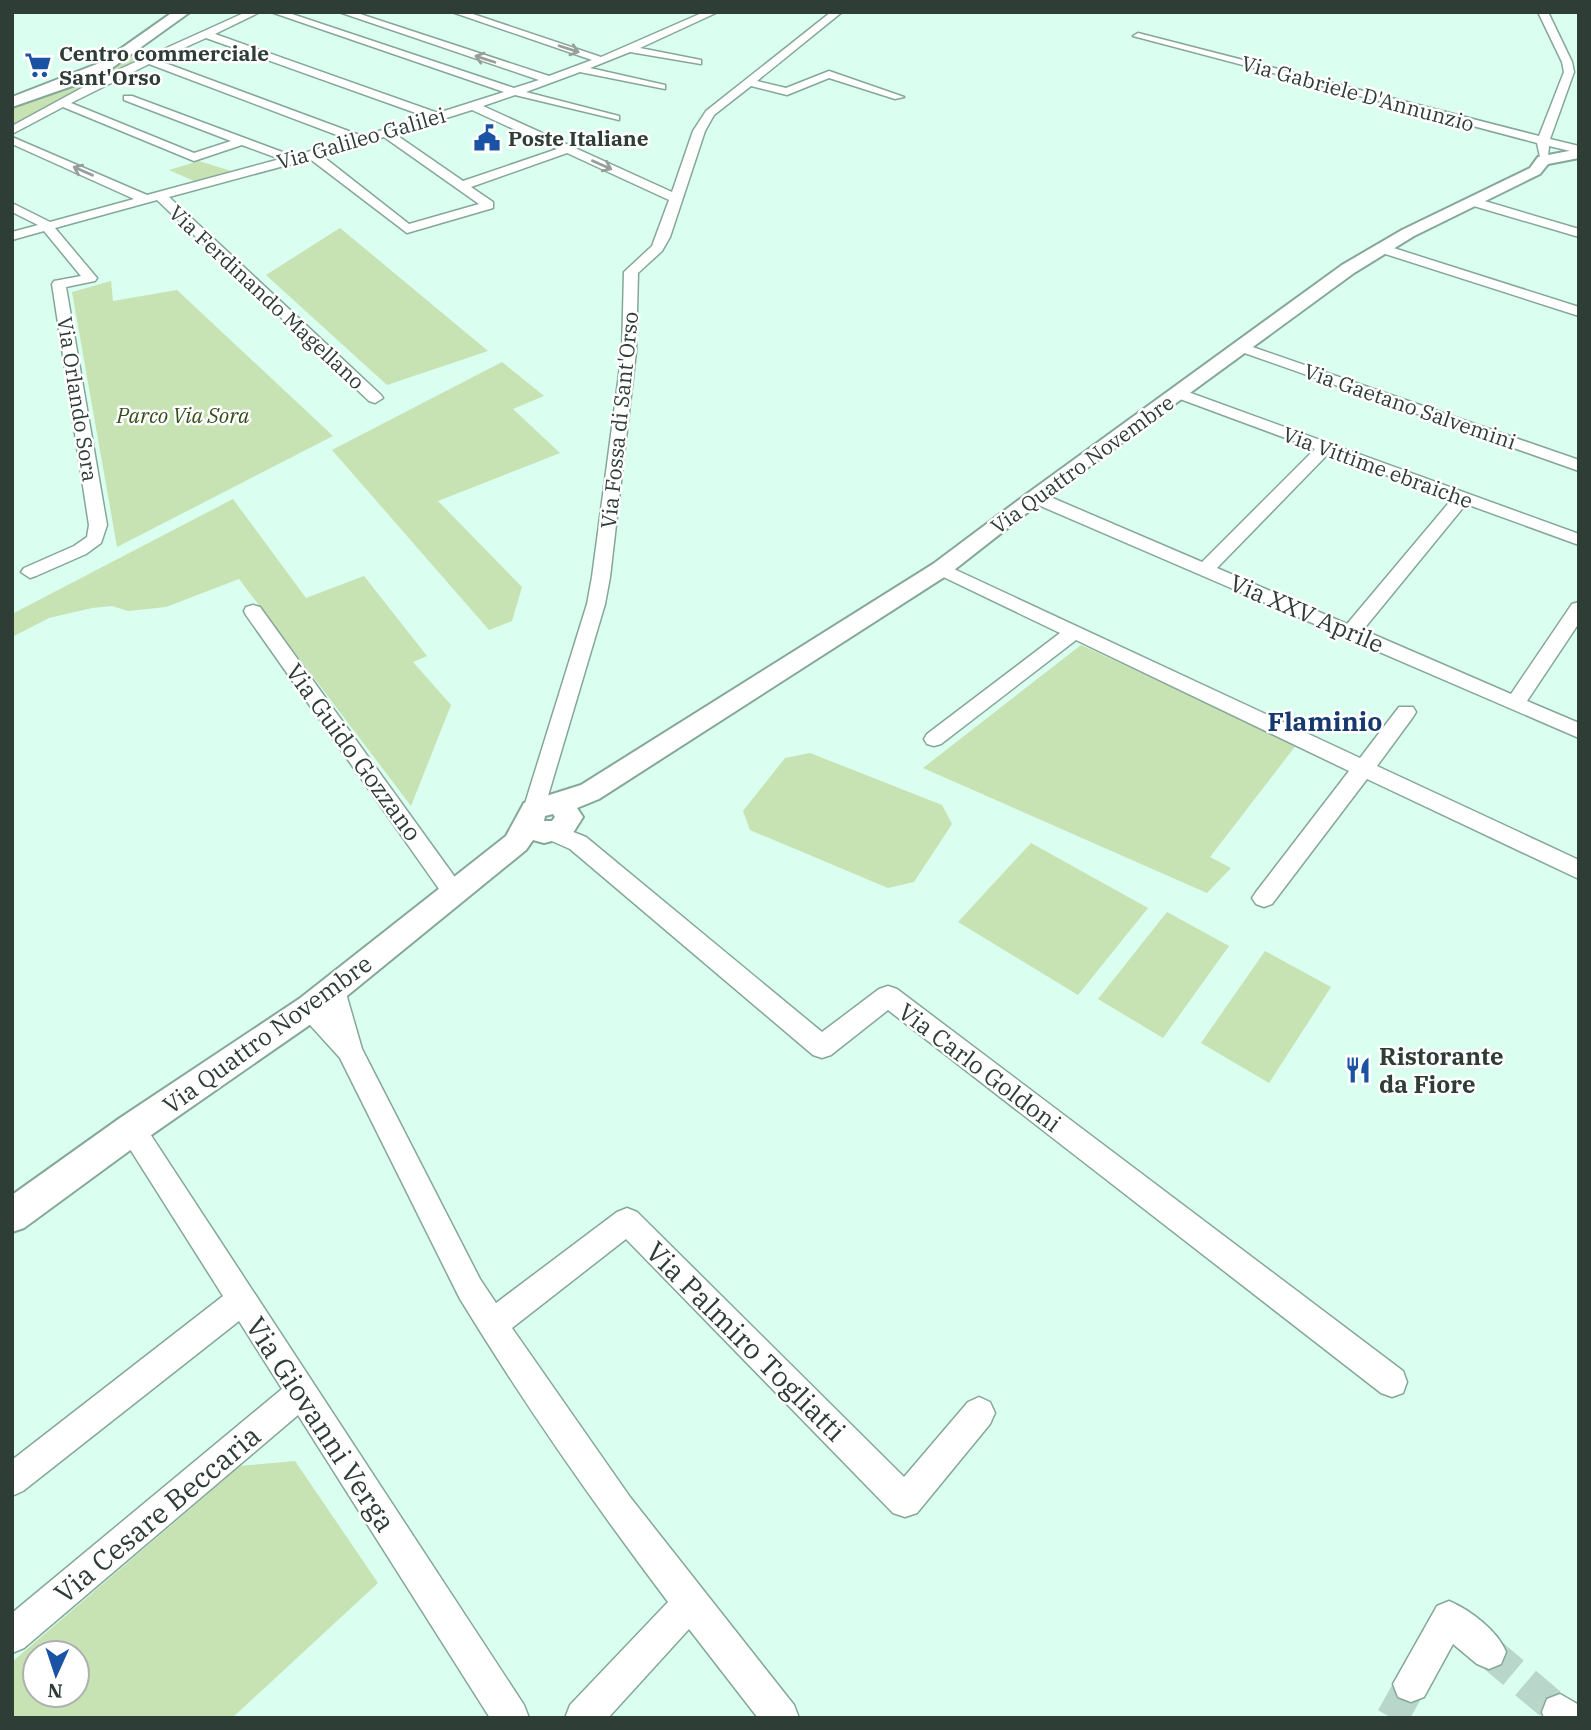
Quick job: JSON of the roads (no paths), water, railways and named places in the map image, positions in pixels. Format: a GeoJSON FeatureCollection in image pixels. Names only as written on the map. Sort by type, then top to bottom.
{"type":"FeatureCollection","features":[{"type":"Feature","properties":{"kind":"main road"},"geometry":{"type":"LineString","coordinates":[[12,102],[60,86],[100,68],[125,54],[183,12]]}},
{"type":"Feature","properties":{"kind":"street"},"geometry":{"type":"LineString","coordinates":[[12,131],[148,60],[255,12]]}},
{"type":"Feature","properties":{"kind":"street"},"geometry":{"type":"LineString","coordinates":[[276,12],[515,92],[615,118]]}},
{"type":"Feature","properties":{"kind":"street"},"geometry":{"type":"LineString","coordinates":[[344,12],[550,80]]}},
{"type":"Feature","properties":{"kind":"street"},"geometry":{"type":"LineString","coordinates":[[457,12],[601,60]]}},
{"type":"Feature","properties":{"kind":"street","name":"Via Galileo Galilei"},"geometry":{"type":"LineString","coordinates":[[687,12],[708,14]]}},
{"type":"Feature","properties":{"kind":"street","name":"Via Fossa di Sant'Orso"},"geometry":{"type":"LineString","coordinates":[[550,823],[536,795],[545,778],[550,753],[596,604],[601,577],[629,352],[631,272],[657,248],[703,123],[710,113],[837,12]]}},
{"type":"Feature","properties":{"kind":"street"},"geometry":{"type":"LineString","coordinates":[[1543,12],[1567,62],[1569,72],[1543,150]]}},
{"type":"Feature","properties":{"kind":"street","name":"Via Galileo Galilei"},"geometry":{"type":"LineString","coordinates":[[12,236],[386,134],[550,80],[708,14]]}},
{"type":"Feature","properties":{"kind":"street"},"geometry":{"type":"LineString","coordinates":[[206,34],[438,117]]}},
{"type":"Feature","properties":{"kind":"street","name":"Via Gabriele D'Annunzio"},"geometry":{"type":"LineString","coordinates":[[1138,36],[1543,150]]}},
{"type":"Feature","properties":{"kind":"street"},"geometry":{"type":"LineString","coordinates":[[627,48],[697,62]]}},
{"type":"Feature","properties":{"kind":"street"},"geometry":{"type":"LineString","coordinates":[[148,60],[361,140]]}},
{"type":"Feature","properties":{"kind":"street"},"geometry":{"type":"LineString","coordinates":[[579,69],[661,87]]}},
{"type":"Feature","properties":{"kind":"street"},"geometry":{"type":"LineString","coordinates":[[748,82],[787,92],[829,74],[899,97]]}},
{"type":"Feature","properties":{"kind":"street"},"geometry":{"type":"LineString","coordinates":[[128,98],[290,159]]}},
{"type":"Feature","properties":{"kind":"street"},"geometry":{"type":"LineString","coordinates":[[63,103],[194,157],[240,142]]}},
{"type":"Feature","properties":{"kind":"street"},"geometry":{"type":"LineString","coordinates":[[473,106],[676,198]]}},
{"type":"Feature","properties":{"kind":"street"},"geometry":{"type":"LineString","coordinates":[[310,153],[407,229],[489,205],[386,134]]}},
{"type":"Feature","properties":{"kind":"street"},"geometry":{"type":"LineString","coordinates":[[12,140],[152,197]]}},
{"type":"Feature","properties":{"kind":"street"},"geometry":{"type":"LineString","coordinates":[[462,186],[567,149]]}},
{"type":"Feature","properties":{"kind":"street","name":"Via Quattro Novembre"},"geometry":{"type":"LineString","coordinates":[[12,1216],[132,1129],[322,999],[454,893],[590,792],[941,569],[1035,497],[1348,269],[1381,248],[1535,171],[1543,150],[1564,159],[1579,152]]}},
{"type":"Feature","properties":{"kind":"street","name":"Via Ferdinando Magellano"},"geometry":{"type":"LineString","coordinates":[[152,197],[199,236],[376,398]]}},
{"type":"Feature","properties":{"kind":"street"},"geometry":{"type":"LineString","coordinates":[[1471,201],[1579,233]]}},
{"type":"Feature","properties":{"kind":"street"},"geometry":{"type":"LineString","coordinates":[[12,207],[47,227]]}},
{"type":"Feature","properties":{"kind":"street","name":"Via Orlando Sora"},"geometry":{"type":"LineString","coordinates":[[30,572],[80,550],[94,540],[98,525],[59,284],[90,278],[47,227]]}},
{"type":"Feature","properties":{"kind":"street"},"geometry":{"type":"LineString","coordinates":[[1381,248],[1579,313]]}},
{"type":"Feature","properties":{"kind":"street","name":"Via Gaetano Salvemini"},"geometry":{"type":"LineString","coordinates":[[1241,346],[1579,466]]}},
{"type":"Feature","properties":{"kind":"street","name":"Via Vittime ebraiche"},"geometry":{"type":"LineString","coordinates":[[1177,393],[1579,540]]}},
{"type":"Feature","properties":{"kind":"street"},"geometry":{"type":"LineString","coordinates":[[1205,570],[1326,447]]}},
{"type":"Feature","properties":{"kind":"street","name":"Via XXV Aprile"},"geometry":{"type":"LineString","coordinates":[[1035,497],[1579,731]]}},
{"type":"Feature","properties":{"kind":"street"},"geometry":{"type":"LineString","coordinates":[[1351,632],[1462,497]]}},
{"type":"Feature","properties":{"kind":"street"},"geometry":{"type":"LineString","coordinates":[[941,569],[1579,870]]}},
{"type":"Feature","properties":{"kind":"street"},"geometry":{"type":"LineString","coordinates":[[1515,703],[1579,608]]}},
{"type":"Feature","properties":{"kind":"street","name":"Via Guido Gozzano"},"geometry":{"type":"LineString","coordinates":[[253,611],[454,893]]}},
{"type":"Feature","properties":{"kind":"street"},"geometry":{"type":"LineString","coordinates":[[934,739],[1075,631]]}},
{"type":"Feature","properties":{"kind":"street"},"geometry":{"type":"LineString","coordinates":[[1264,898],[1406,712]]}},
{"type":"Feature","properties":{"kind":"street","name":"Via Carlo Goldoni"},"geometry":{"type":"LineString","coordinates":[[550,823],[822,1047],[888,996],[1392,1382]]}},
{"type":"Feature","properties":{"kind":"street"},"geometry":{"type":"LineString","coordinates":[[322,999],[470,1289],[521,1372],[690,1603],[780,1718]]}},
{"type":"Feature","properties":{"kind":"street","name":"Via Giovanni Verga"},"geometry":{"type":"LineString","coordinates":[[132,1129],[511,1718]]}},
{"type":"Feature","properties":{"kind":"street","name":"Via Palmiro Togliatti"},"geometry":{"type":"LineString","coordinates":[[492,1325],[627,1221],[905,1501],[979,1413]]}},
{"type":"Feature","properties":{"kind":"street"},"geometry":{"type":"LineString","coordinates":[[12,1480],[241,1301]]}},
{"type":"Feature","properties":{"kind":"street","name":"Via Cesare Beccaria"},"geometry":{"type":"LineString","coordinates":[[12,1636],[301,1393]]}},
{"type":"Feature","properties":{"kind":"street"},"geometry":{"type":"LineString","coordinates":[[583,1718],[690,1603]]}},
{"type":"Feature","properties":{"kind":"street"},"geometry":{"type":"LineString","coordinates":[[1411,1684],[1449,1618],[1489,1652]]}},
{"type":"Feature","properties":{"kind":"tunnel"},"geometry":{"type":"LineString","coordinates":[[1489,1652],[1560,1712]]}},
{"type":"Feature","properties":{"kind":"tunnel"},"geometry":{"type":"LineString","coordinates":[[1392,1718],[1411,1684]]}},
{"type":"Feature","properties":{"kind":"place","name":"Centro commerciale Sant'Orso"},"geometry":{"type":"Point","coordinates":[38,65]}},
{"type":"Feature","properties":{"kind":"place","name":"Poste Italiane"},"geometry":{"type":"Point","coordinates":[487,138]}},
{"type":"Feature","properties":{"kind":"place","name":"Ristorante da Fiore"},"geometry":{"type":"Point","coordinates":[1358,1070]}},
{"type":"Feature","properties":{"kind":"district","name":"Flaminio"},"geometry":{"type":"Point","coordinates":[1325,721]}},
{"type":"Feature","properties":{"kind":"park label","name":"Parco Via Sora"},"geometry":{"type":"Point","coordinates":[183,415]}}]}
